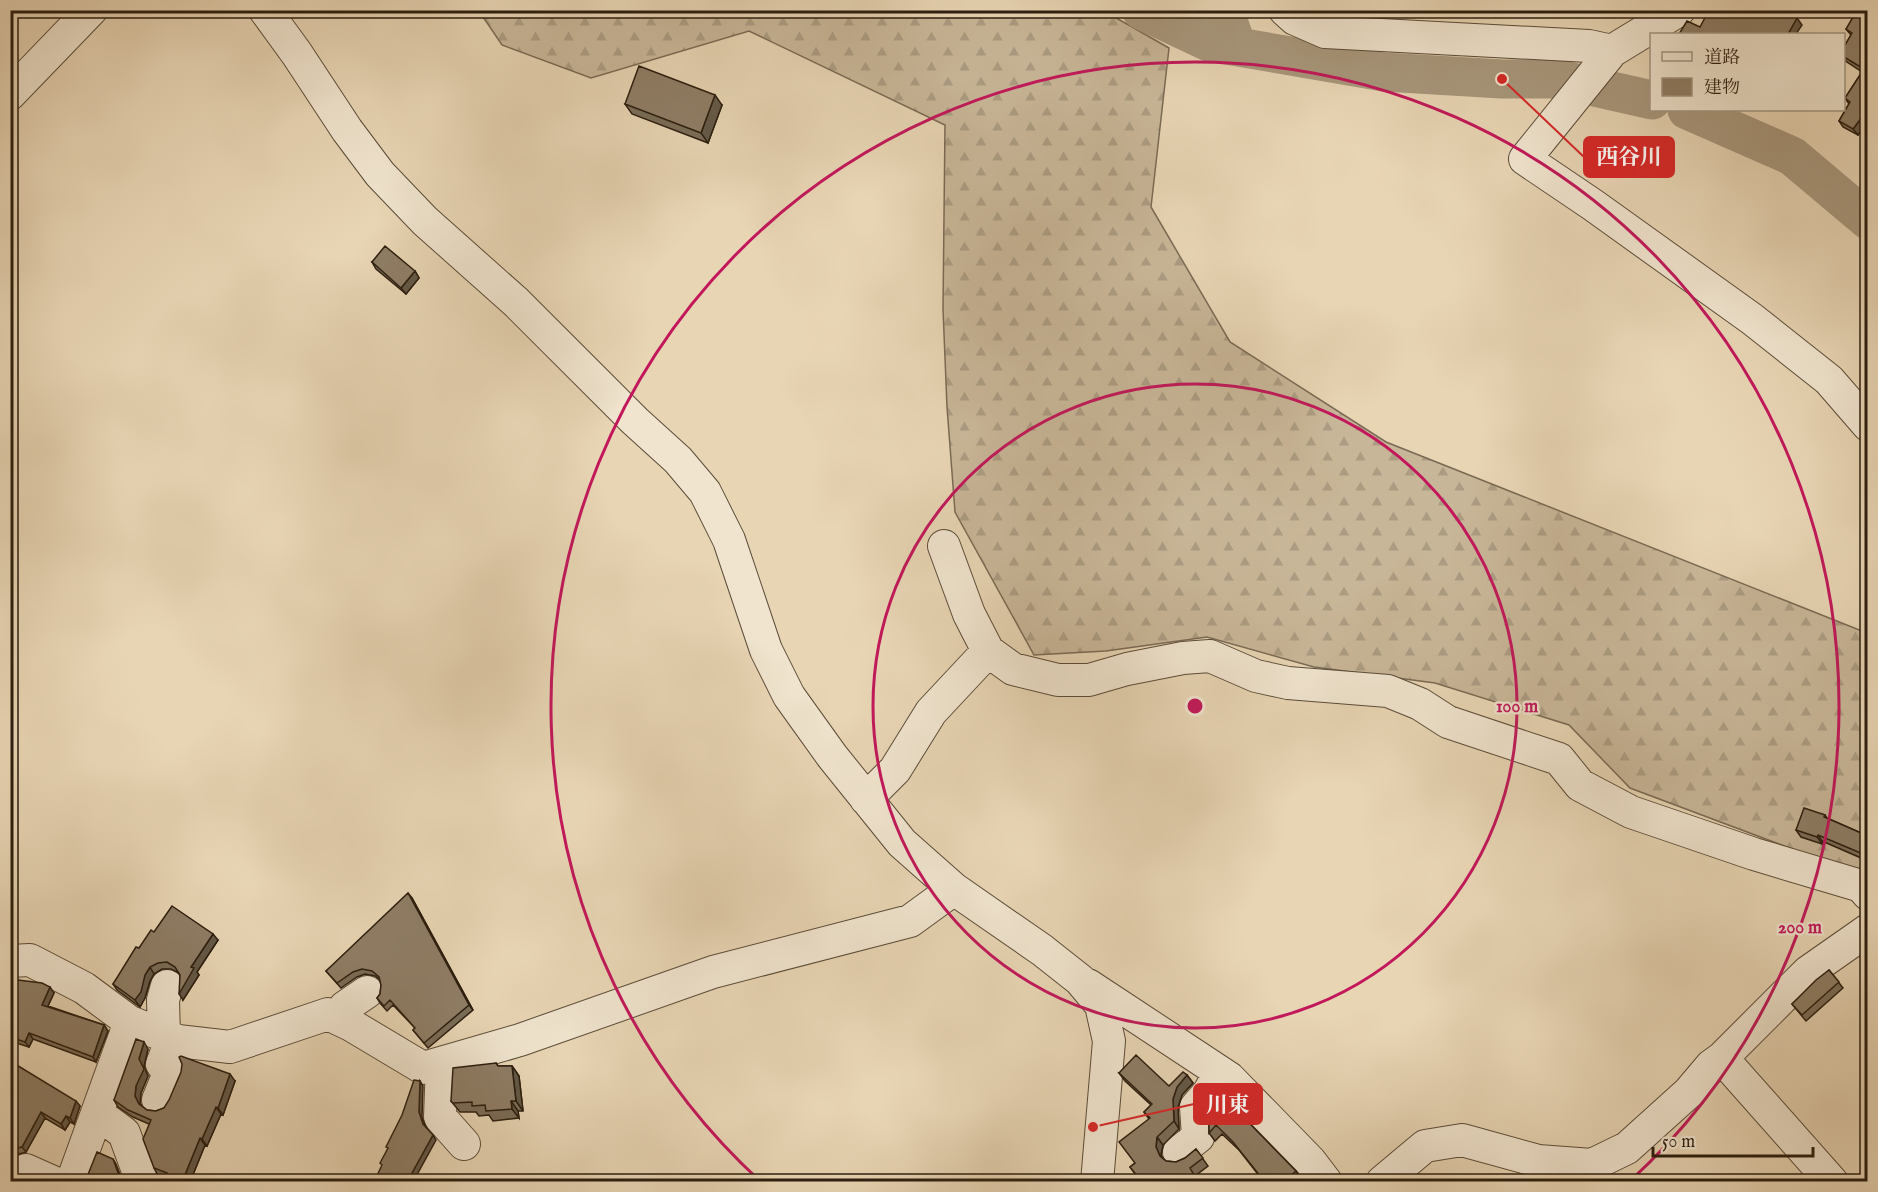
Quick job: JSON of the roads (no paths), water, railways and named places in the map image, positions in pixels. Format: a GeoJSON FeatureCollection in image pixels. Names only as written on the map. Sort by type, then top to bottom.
{"type":"FeatureCollection","features":[{"type":"Feature","properties":{"kind":"street"},"geometry":{"type":"LineString","coordinates":[[10,94],[91,10]]}},
{"type":"Feature","properties":{"kind":"street"},"geometry":{"type":"LineString","coordinates":[[265,10],[380,174],[425,221],[516,302],[635,421],[678,460],[705,492],[729,540],[766,650],[789,696],[832,756],[902,843],[954,889],[1042,950],[1080,980],[1229,1078],[1317,1178]]}},
{"type":"Feature","properties":{"kind":"street"},"geometry":{"type":"LineString","coordinates":[[1285,10],[1295,19],[1325,32],[1589,45],[1612,51]]}},
{"type":"Feature","properties":{"kind":"street"},"geometry":{"type":"LineString","coordinates":[[1679,10],[1612,51],[1525,159],[1752,319],[1829,380],[1868,425]]}},
{"type":"Feature","properties":{"kind":"street"},"geometry":{"type":"LineString","coordinates":[[944,546],[969,614],[988,651],[1013,669],[1058,680],[1089,680],[1127,669],[1183,658],[1210,656],[1256,676],[1288,683],[1388,691],[1420,704],[1448,722],[1559,759],[1580,785],[1631,812],[1754,854],[1861,886],[1868,894]]}},
{"type":"Feature","properties":{"kind":"street"},"geometry":{"type":"LineString","coordinates":[[866,799],[895,770],[931,712],[988,651]]}},
{"type":"Feature","properties":{"kind":"street"},"geometry":{"type":"LineString","coordinates":[[10,961],[30,960],[84,988],[130,1022],[178,1041],[230,1047],[328,1014],[423,1068],[520,1040],[713,972],[910,921],[954,889]]}},
{"type":"Feature","properties":{"kind":"street"},"geometry":{"type":"LineString","coordinates":[[1382,1182],[1425,1146],[1462,1140],[1538,1161],[1596,1173],[1689,1092],[1711,1066],[1722,1058],[1808,972],[1868,930]]}},
{"type":"Feature","properties":{"kind":"street"},"geometry":{"type":"LineString","coordinates":[[1080,980],[1101,1005],[1109,1041],[1097,1182]]}},
{"type":"Feature","properties":{"kind":"street"},"geometry":{"type":"LineString","coordinates":[[158,1100],[169,1073],[162,1064],[168,1037],[163,1000],[167,986]]}},
{"type":"Feature","properties":{"kind":"street"},"geometry":{"type":"LineString","coordinates":[[341,1020],[345,1007],[366,992]]}},
{"type":"Feature","properties":{"kind":"street"},"geometry":{"type":"LineString","coordinates":[[72,1182],[130,1022]]}},
{"type":"Feature","properties":{"kind":"street"},"geometry":{"type":"LineString","coordinates":[[1722,1058],[1832,1182]]}},
{"type":"Feature","properties":{"kind":"street"},"geometry":{"type":"LineString","coordinates":[[442,1063],[440,1116],[464,1144]]}},
{"type":"Feature","properties":{"kind":"street"},"geometry":{"type":"LineString","coordinates":[[1179,1152],[1198,1137],[1196,1107],[1209,1092],[1220,1072]]}},
{"type":"Feature","properties":{"kind":"street"},"geometry":{"type":"LineString","coordinates":[[97,1113],[124,1133],[142,1182]]}},
{"type":"Feature","properties":{"kind":"waterway"},"geometry":{"type":"LineString","coordinates":[[1141,10],[1209,42],[1384,72],[1502,79],[1559,79],[1650,100]]}},
{"type":"Feature","properties":{"kind":"waterway"},"geometry":{"type":"LineString","coordinates":[[1224,10],[1237,46]]}},
{"type":"Feature","properties":{"kind":"waterway"},"geometry":{"type":"LineString","coordinates":[[1689,111],[1792,156],[1868,220]]}},
{"type":"Feature","properties":{"kind":"place","name":"西谷川"},"geometry":{"type":"Point","coordinates":[1502,79]}},
{"type":"Feature","properties":{"kind":"place","name":"川東"},"geometry":{"type":"Point","coordinates":[1093,1127]}}]}
